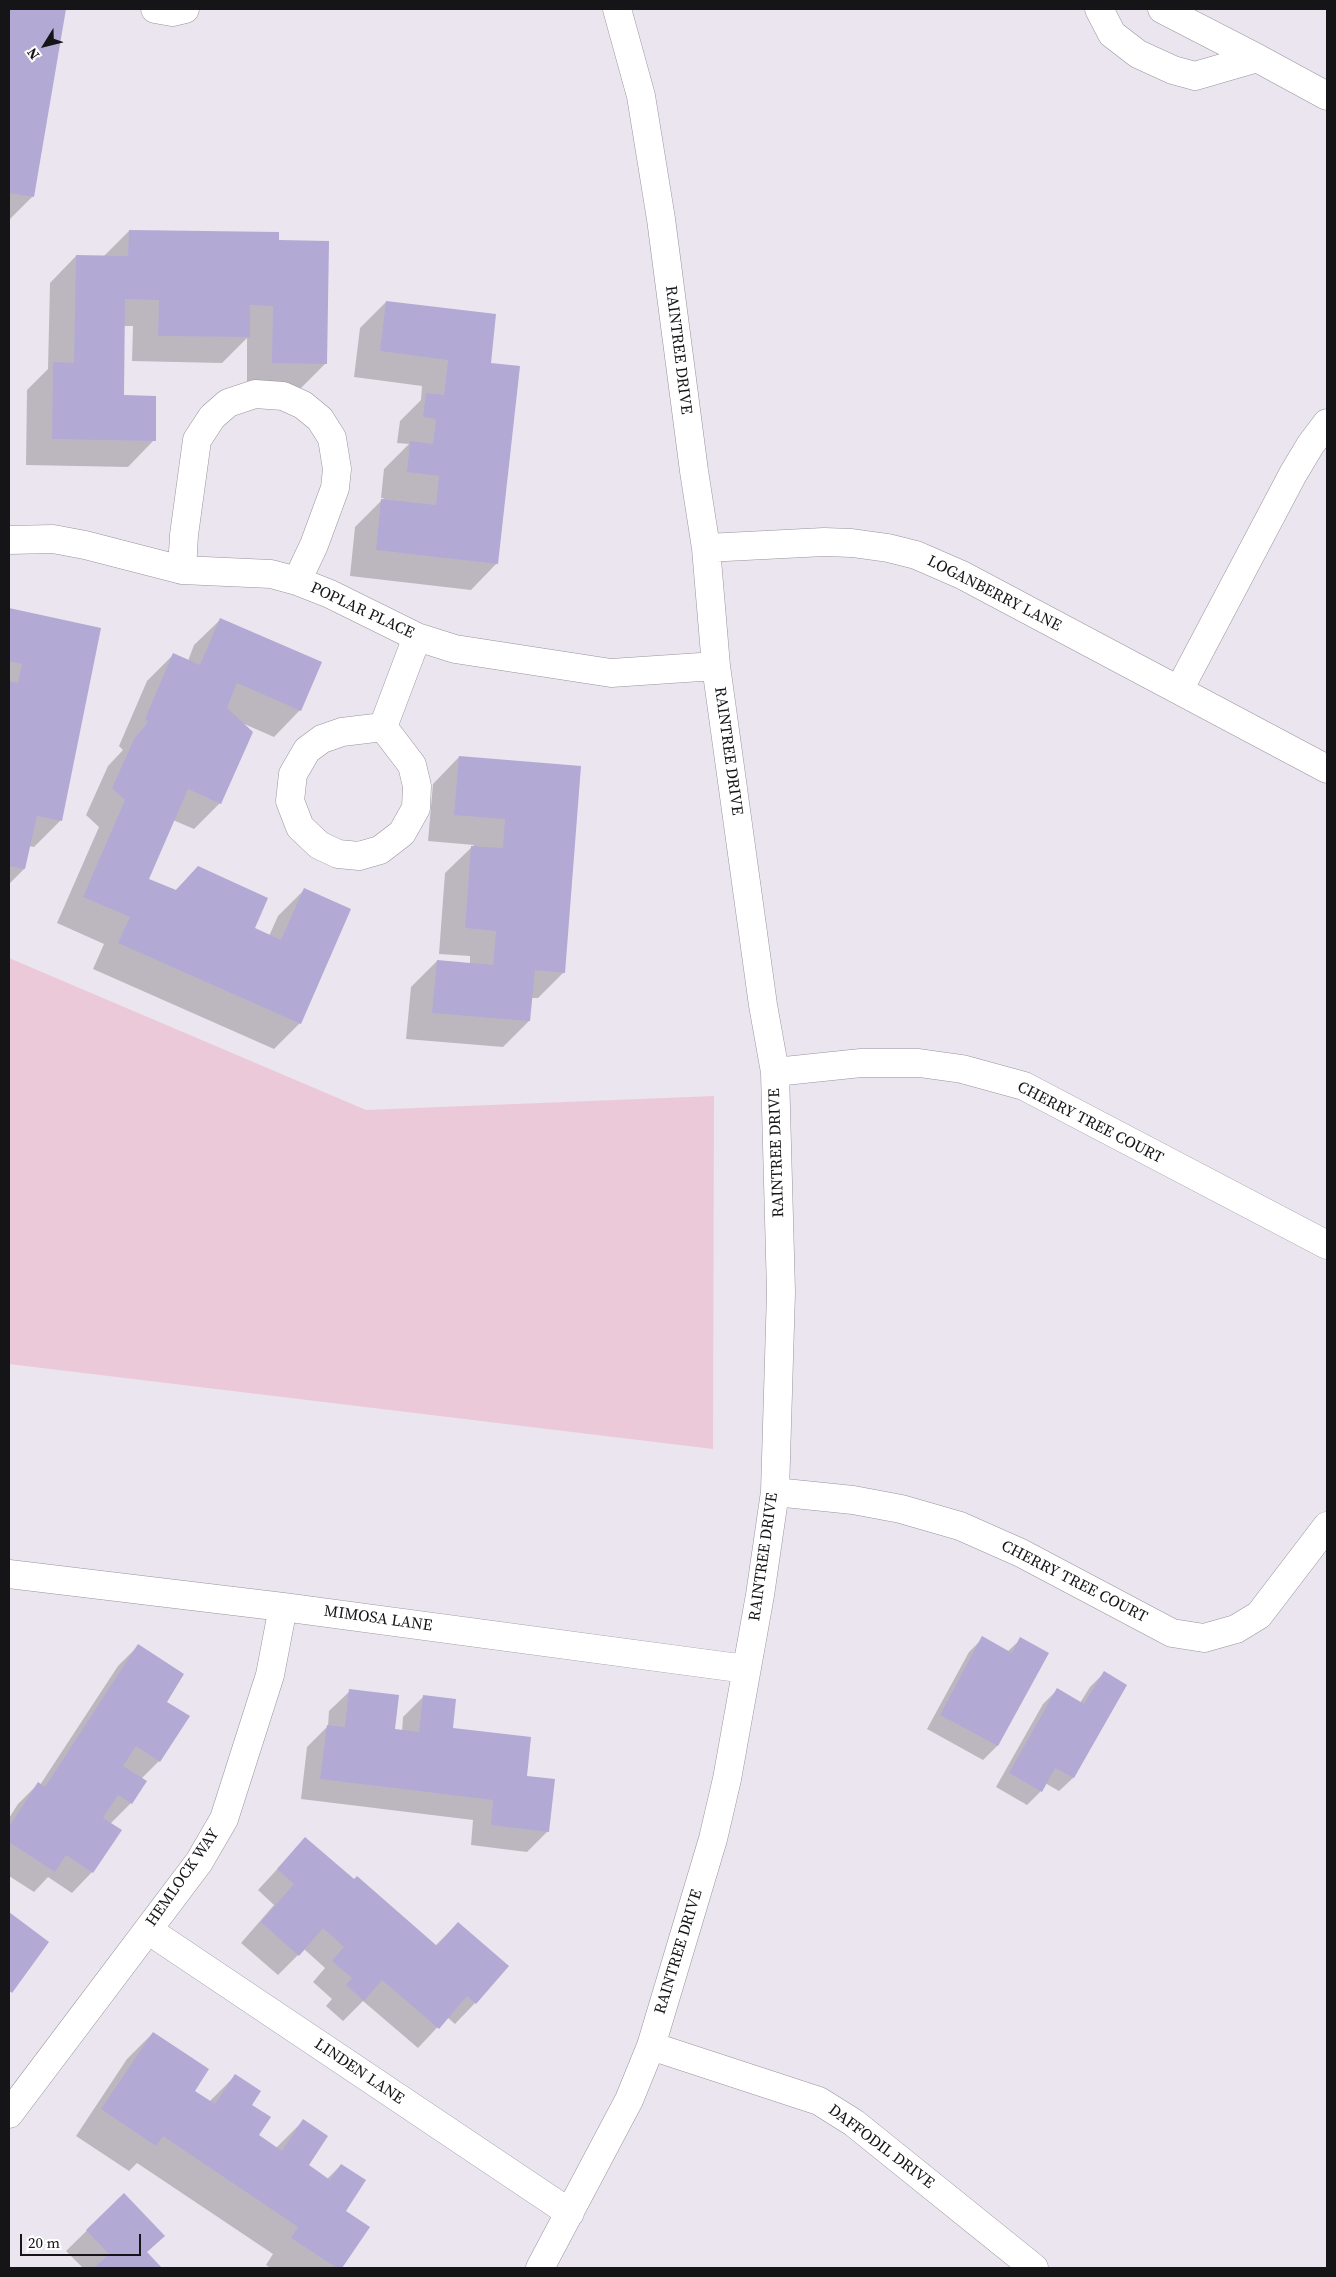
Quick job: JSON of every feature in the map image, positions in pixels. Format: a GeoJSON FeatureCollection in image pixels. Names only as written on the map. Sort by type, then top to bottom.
{"type":"FeatureCollection","features":[{"type":"Feature","properties":{"kind":"street"},"geometry":{"type":"LineString","coordinates":[[155,9],[172,12],[185,9]]}},
{"type":"Feature","properties":{"kind":"street","name":"RAINTREE DRIVE"},"geometry":{"type":"LineString","coordinates":[[540,2268],[629,2100],[651,2046],[713,1838],[727,1779],[760,1595],[774,1492],[781,1292],[775,1072],[763,1005],[716,666],[706,548],[661,220],[642,106],[624,28],[617,9]]}},
{"type":"Feature","properties":{"kind":"street"},"geometry":{"type":"LineString","coordinates":[[1099,9],[1112,34],[1138,54],[1173,70],[1195,76],[1257,58]]}},
{"type":"Feature","properties":{"kind":"street"},"geometry":{"type":"LineString","coordinates":[[1162,9],[1327,96]]}},
{"type":"Feature","properties":{"kind":"street"},"geometry":{"type":"LineString","coordinates":[[182,570],[184,535],[197,440],[212,417],[228,403],[255,394],[283,396],[303,405],[320,419],[332,438],[338,469],[335,488],[314,545],[297,581]]}},
{"type":"Feature","properties":{"kind":"street"},"geometry":{"type":"LineString","coordinates":[[1179,690],[1293,474],[1311,444],[1327,423]]}},
{"type":"Feature","properties":{"kind":"street","name":"POPLAR PLACE"},"geometry":{"type":"LineString","coordinates":[[9,540],[61,541],[182,570],[271,574],[297,581],[330,594],[417,637],[455,649],[611,673],[716,666]]}},
{"type":"Feature","properties":{"kind":"street","name":"LOGANBERRY LANE"},"geometry":{"type":"LineString","coordinates":[[706,548],[852,542],[916,555],[962,574],[1327,769]]}},
{"type":"Feature","properties":{"kind":"street"},"geometry":{"type":"LineString","coordinates":[[383,727],[417,637]]}},
{"type":"Feature","properties":{"kind":"street"},"geometry":{"type":"LineString","coordinates":[[383,727],[412,765],[417,786],[416,808],[402,833],[380,850],[359,856],[338,854],[318,846],[300,826],[290,801],[293,774],[308,750],[322,739],[342,732],[383,727]]}},
{"type":"Feature","properties":{"kind":"street","name":"CHERRY TREE COURT"},"geometry":{"type":"LineString","coordinates":[[775,1072],[861,1063],[918,1063],[962,1069],[1024,1086],[1327,1245]]}},
{"type":"Feature","properties":{"kind":"street","name":"CHERRY TREE COURT"},"geometry":{"type":"LineString","coordinates":[[774,1492],[853,1500],[901,1509],[960,1526],[1021,1553],[1172,1634],[1204,1638],[1236,1629],[1259,1615],[1327,1526]]}},
{"type":"Feature","properties":{"kind":"street","name":"MIMOSA LANE"},"geometry":{"type":"LineString","coordinates":[[9,1574],[284,1607],[746,1669]]}},
{"type":"Feature","properties":{"kind":"street","name":"HEMLOCK WAY"},"geometry":{"type":"LineString","coordinates":[[9,2114],[148,1930],[187,1875],[199,1862],[224,1819],[270,1675],[284,1607]]}},
{"type":"Feature","properties":{"kind":"street","name":"LINDEN LANE"},"geometry":{"type":"LineString","coordinates":[[148,1930],[570,2214]]}},
{"type":"Feature","properties":{"kind":"street","name":"DAFFODIL DRIVE"},"geometry":{"type":"LineString","coordinates":[[651,2046],[819,2101],[854,2123],[1034,2268]]}},
{"type":"Feature","properties":{"kind":"shaded area"},"geometry":{"type":"Polygon","coordinates":[[[9,958],[366,1110],[714,1096],[713,1449],[9,1364],[9,958]]]}},
{"type":"Feature","properties":{"kind":"building"},"geometry":{"type":"Polygon","coordinates":[[[9,9],[66,9],[34,197],[9,193],[9,9]]]}},
{"type":"Feature","properties":{"kind":"building"},"geometry":{"type":"Polygon","coordinates":[[[129,230],[279,232],[279,240],[329,241],[327,364],[272,363],[273,306],[250,305],[250,337],[158,336],[159,300],[125,299],[124,395],[156,396],[156,441],[52,439],[53,362],[74,363],[76,255],[128,256],[129,230]]]}},
{"type":"Feature","properties":{"kind":"building"},"geometry":{"type":"Polygon","coordinates":[[[386,301],[496,314],[491,363],[520,366],[498,564],[376,550],[381,499],[436,505],[439,476],[407,472],[410,441],[433,444],[436,419],[423,417],[426,393],[444,395],[448,360],[380,351],[386,301]]]}},
{"type":"Feature","properties":{"kind":"building"},"geometry":{"type":"Polygon","coordinates":[[[9,608],[101,628],[62,821],[37,816],[25,869],[9,866],[9,681],[18,683],[22,664],[9,661],[9,608]]]}},
{"type":"Feature","properties":{"kind":"building"},"geometry":{"type":"Polygon","coordinates":[[[220,618],[322,662],[301,711],[237,683],[227,708],[253,732],[221,804],[188,789],[149,879],[176,890],[198,866],[268,898],[255,928],[281,940],[304,888],[351,909],[301,1024],[118,943],[130,917],[83,897],[125,800],[112,788],[134,739],[148,722],[145,719],[173,653],[200,665],[220,618]]]}},
{"type":"Feature","properties":{"kind":"building"},"geometry":{"type":"Polygon","coordinates":[[[459,756],[581,766],[565,973],[535,970],[530,1021],[432,1013],[437,960],[493,965],[496,931],[465,928],[471,846],[503,848],[505,819],[454,815],[459,756]]]}},
{"type":"Feature","properties":{"kind":"building"},"geometry":{"type":"Polygon","coordinates":[[[982,1636],[1012,1653],[1020,1637],[1049,1653],[998,1746],[940,1715],[982,1636]]]}},
{"type":"Feature","properties":{"kind":"building"},"geometry":{"type":"Polygon","coordinates":[[[138,1644],[184,1674],[167,1702],[190,1716],[160,1762],[136,1746],[123,1766],[147,1781],[132,1804],[118,1795],[103,1818],[122,1830],[93,1873],[66,1855],[55,1872],[9,1842],[9,1827],[38,1782],[45,1787],[138,1644]]]}},
{"type":"Feature","properties":{"kind":"building"},"geometry":{"type":"Polygon","coordinates":[[[1104,1671],[1127,1685],[1074,1778],[1055,1768],[1042,1792],[1009,1773],[1057,1688],[1084,1704],[1104,1671]]]}},
{"type":"Feature","properties":{"kind":"building"},"geometry":{"type":"Polygon","coordinates":[[[349,1689],[399,1695],[395,1729],[419,1732],[423,1695],[456,1699],[453,1728],[531,1737],[527,1776],[555,1779],[549,1832],[491,1825],[493,1800],[320,1779],[327,1725],[345,1727],[349,1689]]]}},
{"type":"Feature","properties":{"kind":"building"},"geometry":{"type":"Polygon","coordinates":[[[305,1837],[354,1879],[357,1876],[437,1946],[458,1922],[509,1966],[476,2004],[467,1996],[439,2029],[382,1980],[364,2001],[346,1985],[352,1978],[332,1961],[344,1947],[323,1928],[299,1956],[261,1922],[294,1884],[277,1869],[305,1837]]]}},
{"type":"Feature","properties":{"kind":"building"},"geometry":{"type":"Polygon","coordinates":[[[9,1912],[49,1942],[12,1993],[9,1990],[9,1912]]]}},
{"type":"Feature","properties":{"kind":"building"},"geometry":{"type":"Polygon","coordinates":[[[153,2032],[209,2069],[195,2091],[215,2104],[235,2074],[261,2091],[252,2105],[271,2117],[259,2135],[282,2151],[303,2119],[328,2136],[309,2165],[330,2180],[341,2164],[366,2180],[346,2211],[370,2227],[342,2268],[337,2268],[291,2238],[298,2227],[163,2136],[156,2146],[101,2109],[153,2032]]]}},
{"type":"Feature","properties":{"kind":"building"},"geometry":{"type":"Polygon","coordinates":[[[124,2193],[165,2236],[147,2252],[162,2268],[94,2268],[109,2254],[86,2230],[124,2193]]]}}]}
